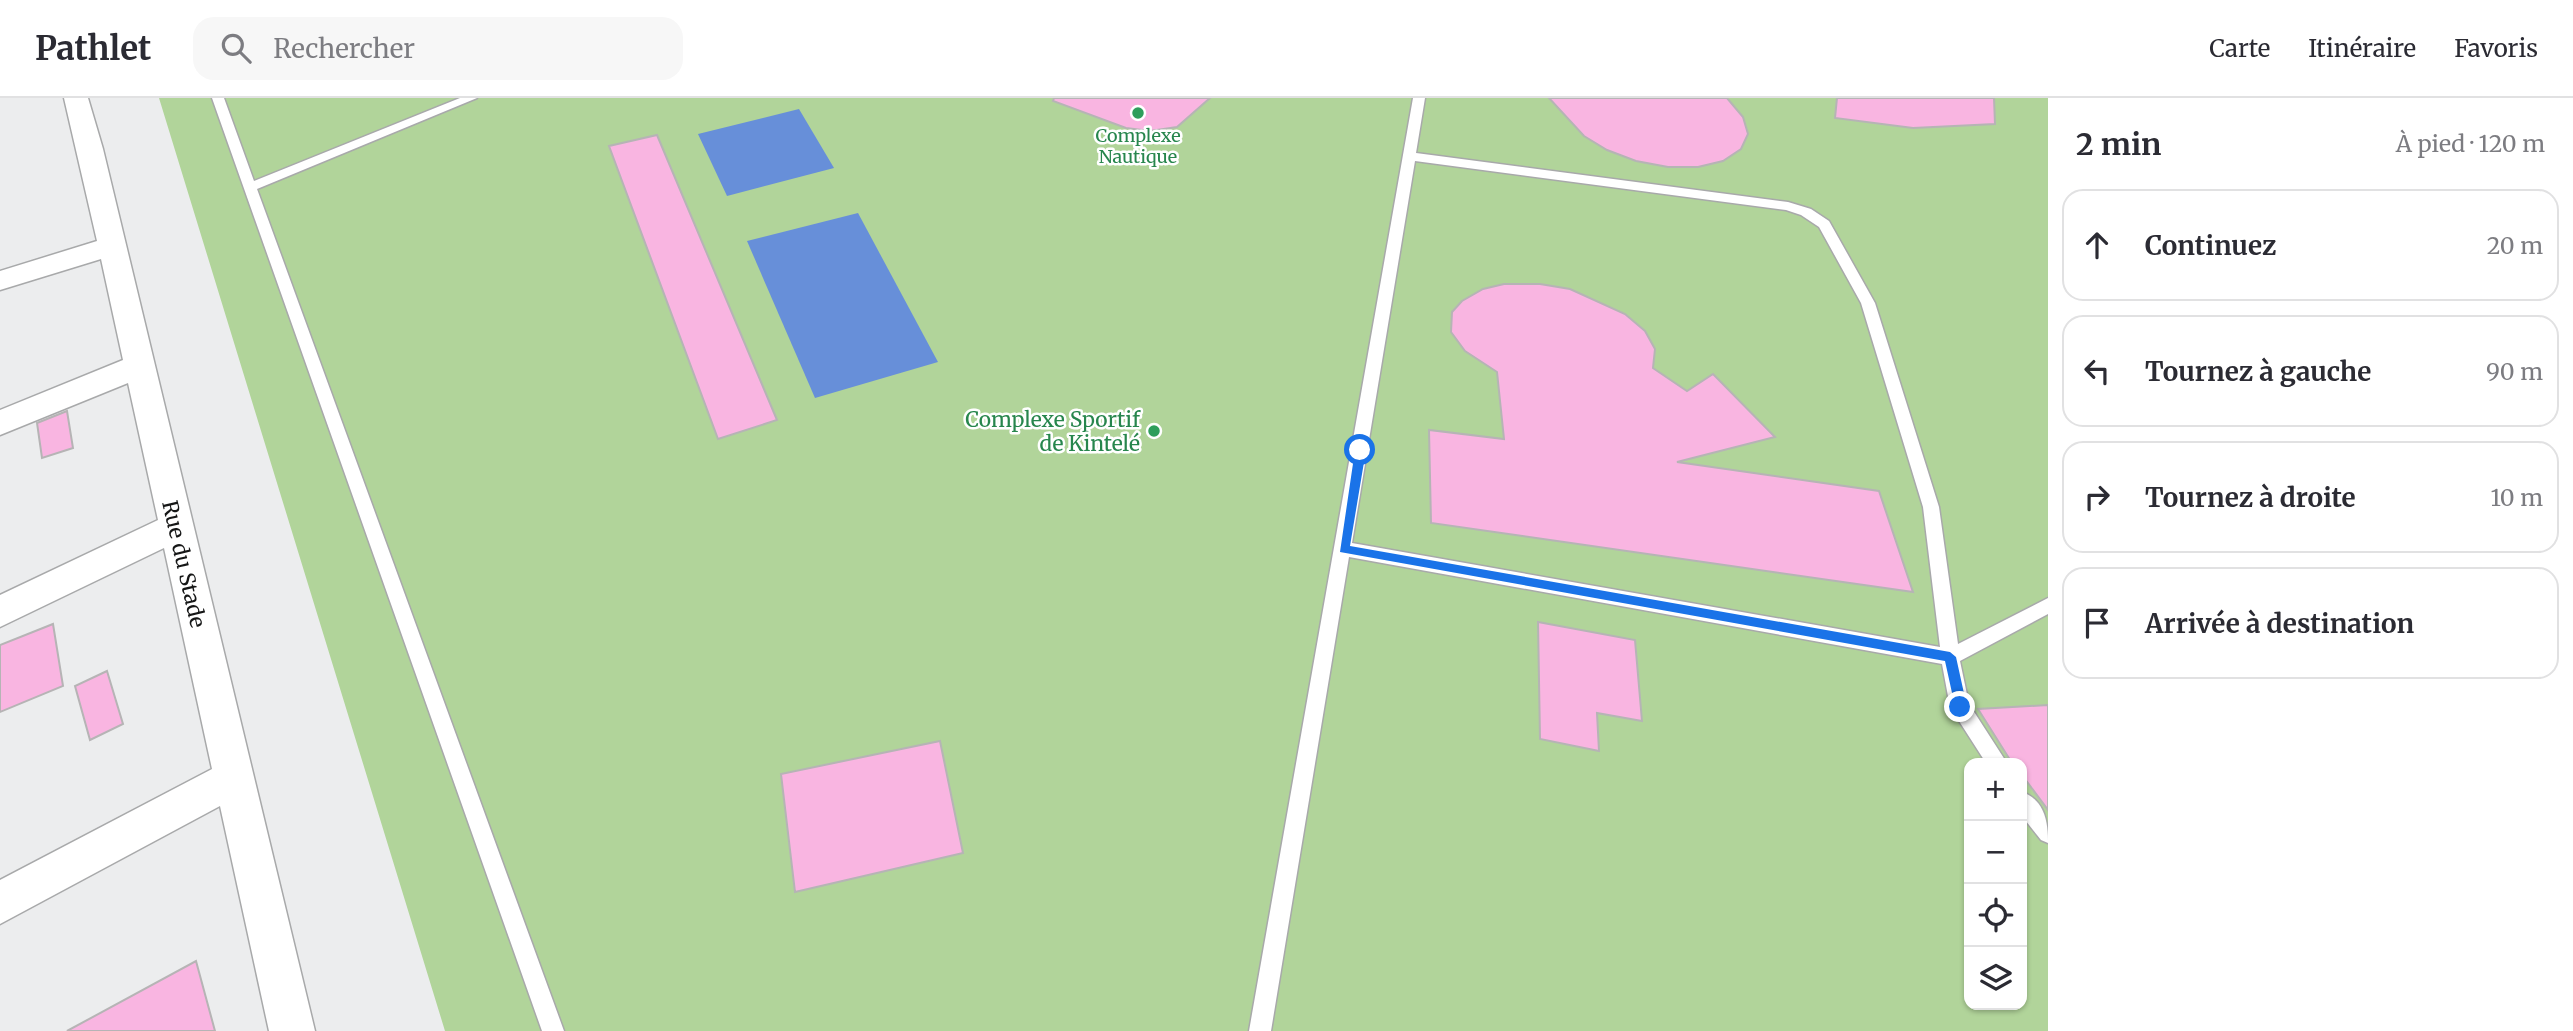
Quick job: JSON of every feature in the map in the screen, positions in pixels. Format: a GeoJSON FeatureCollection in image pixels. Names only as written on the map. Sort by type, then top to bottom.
{"type":"FeatureCollection","features":[{"type":"Feature","properties":{"kind":"street","name":"Rue du Stade"},"geometry":{"type":"LineString","coordinates":[[76,98],[292,1031]]}},
{"type":"Feature","properties":{"kind":"street"},"geometry":{"type":"LineString","coordinates":[[0,281],[112,246]]}},
{"type":"Feature","properties":{"kind":"street"},"geometry":{"type":"LineString","coordinates":[[0,424],[139,366]]}},
{"type":"Feature","properties":{"kind":"street"},"geometry":{"type":"LineString","coordinates":[[0,612],[175,527]]}},
{"type":"Feature","properties":{"kind":"street"},"geometry":{"type":"LineString","coordinates":[[0,903],[233,778]]}},
{"type":"Feature","properties":{"kind":"lane"},"geometry":{"type":"LineString","coordinates":[[218,98],[553,1031]]}},
{"type":"Feature","properties":{"kind":"lane"},"geometry":{"type":"LineString","coordinates":[[250,187],[471,98]]}},
{"type":"Feature","properties":{"kind":"lane"},"geometry":{"type":"LineString","coordinates":[[1260,1031],[1419,98]]}},
{"type":"Feature","properties":{"kind":"lane"},"geometry":{"type":"LineString","coordinates":[[1410,156],[1788,206],[1807,212],[1824,224],[1868,303],[1931,507],[1950,657],[1960,707],[1994,758]]}},
{"type":"Feature","properties":{"kind":"lane"},"geometry":{"type":"LineString","coordinates":[[1344,549],[1950,657],[2048,605]]}},
{"type":"Feature","properties":{"kind":"lane"},"geometry":{"type":"LineString","coordinates":[[2027,807],[2048,833]]}},
{"type":"Feature","properties":{"kind":"green space","name":"Complexe Sportif de Kintelé"},"geometry":{"type":"Polygon","coordinates":[[[159,98],[2048,98],[2048,1031],[445,1031],[159,98]]]}},
{"type":"Feature","properties":{"kind":"water"},"geometry":{"type":"Polygon","coordinates":[[[799,109],[834,168],[727,196],[698,134],[799,109]]]}},
{"type":"Feature","properties":{"kind":"water"},"geometry":{"type":"Polygon","coordinates":[[[858,213],[938,362],[815,398],[747,241],[858,213]]]}},
{"type":"Feature","properties":{"kind":"building","name":"Complexe Nautique"},"geometry":{"type":"Polygon","coordinates":[[[1054,98],[1210,98],[1177,127],[1150,131],[1126,128],[1053,101],[1054,98]]]}},
{"type":"Feature","properties":{"kind":"building"},"geometry":{"type":"Polygon","coordinates":[[[1549,98],[1727,98],[1743,117],[1748,134],[1741,149],[1723,161],[1698,167],[1668,167],[1636,161],[1607,150],[1584,136],[1549,98]]]}},
{"type":"Feature","properties":{"kind":"building"},"geometry":{"type":"Polygon","coordinates":[[[1837,98],[1994,98],[1995,124],[1913,128],[1835,118],[1837,98]]]}},
{"type":"Feature","properties":{"kind":"building"},"geometry":{"type":"Polygon","coordinates":[[[657,135],[777,420],[718,439],[609,146],[657,135]]]}},
{"type":"Feature","properties":{"kind":"building"},"geometry":{"type":"Polygon","coordinates":[[[1504,284],[1540,284],[1570,289],[1625,314],[1645,331],[1655,349],[1653,368],[1687,391],[1713,374],[1775,437],[1677,462],[1879,491],[1913,592],[1431,523],[1429,430],[1504,439],[1497,372],[1465,351],[1451,332],[1452,312],[1462,301],[1483,289],[1504,284]]]}},
{"type":"Feature","properties":{"kind":"building"},"geometry":{"type":"Polygon","coordinates":[[[67,411],[73,448],[42,458],[37,423],[67,411]]]}},
{"type":"Feature","properties":{"kind":"building"},"geometry":{"type":"Polygon","coordinates":[[[1538,622],[1635,640],[1642,721],[1597,713],[1599,751],[1540,739],[1538,622]]]}},
{"type":"Feature","properties":{"kind":"building"},"geometry":{"type":"Polygon","coordinates":[[[53,624],[63,686],[0,712],[0,645],[53,624]]]}},
{"type":"Feature","properties":{"kind":"building"},"geometry":{"type":"Polygon","coordinates":[[[107,671],[123,724],[90,740],[75,686],[107,671]]]}},
{"type":"Feature","properties":{"kind":"building"},"geometry":{"type":"Polygon","coordinates":[[[2048,705],[2048,810],[2027,782],[2027,758],[2009,758],[1978,709],[2048,705]]]}},
{"type":"Feature","properties":{"kind":"building"},"geometry":{"type":"Polygon","coordinates":[[[940,741],[963,853],[795,892],[781,774],[940,741]]]}},
{"type":"Feature","properties":{"kind":"building"},"geometry":{"type":"Polygon","coordinates":[[[196,961],[215,1031],[67,1031],[196,961]]]}},
{"type":"Feature","properties":{"kind":"place","name":"Complexe Nautique"},"geometry":{"type":"Point","coordinates":[1138,113]}},
{"type":"Feature","properties":{"kind":"place","name":"Complexe Sportif de Kintelé"},"geometry":{"type":"Point","coordinates":[1154,431]}},
{"type":"Feature","properties":{"kind":"route"},"geometry":{"type":"LineString","coordinates":[[1360,450],[1344,549],[1950,657],[1960,707]]}}]}
